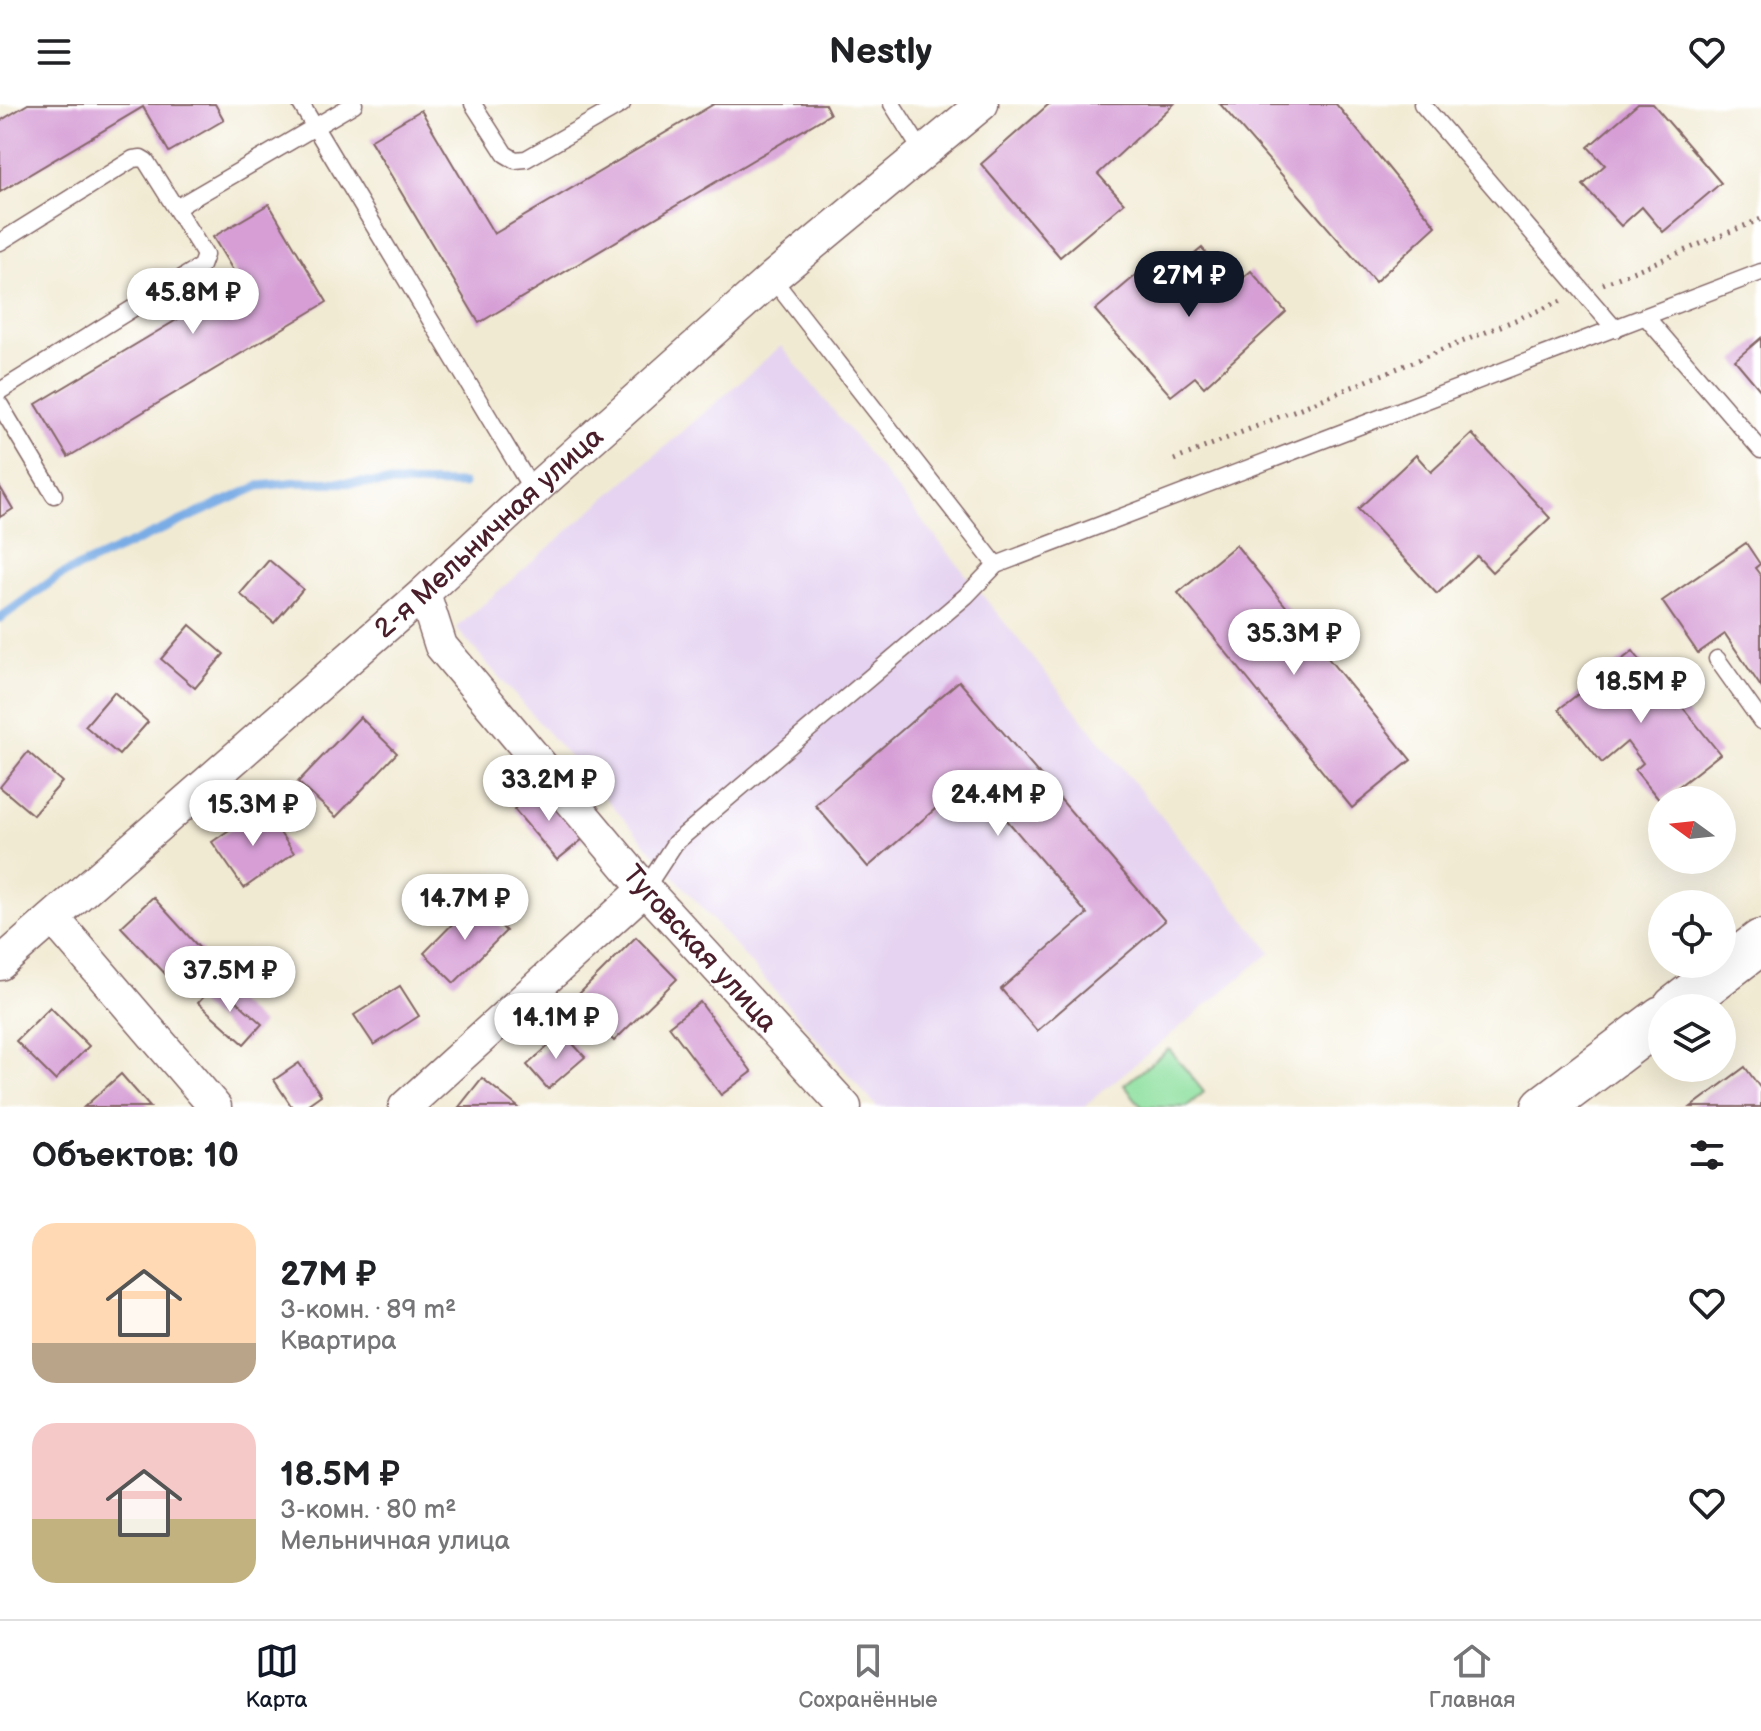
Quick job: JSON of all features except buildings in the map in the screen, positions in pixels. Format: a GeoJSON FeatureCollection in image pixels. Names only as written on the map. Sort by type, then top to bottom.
{"type":"FeatureCollection","features":[{"type":"Feature","properties":{"kind":"street","name":"2-я Мельничная улица"},"geometry":{"type":"LineString","coordinates":[[0,964],[424,593],[533,491],[772,278],[982,104]]}},
{"type":"Feature","properties":{"kind":"street","name":"Туговская улица"},"geometry":{"type":"LineString","coordinates":[[424,593],[441,646],[645,889],[845,1107]]}},
{"type":"Feature","properties":{"kind":"street"},"geometry":{"type":"LineString","coordinates":[[405,1107],[645,889]]}},
{"type":"Feature","properties":{"kind":"street"},"geometry":{"type":"LineString","coordinates":[[54,919],[215,1107]]}},
{"type":"Feature","properties":{"kind":"street"},"geometry":{"type":"LineString","coordinates":[[1693,994],[1761,942]]}},
{"type":"Feature","properties":{"kind":"street"},"geometry":{"type":"LineString","coordinates":[[1544,1107],[1648,1029]]}},
{"type":"Feature","properties":{"kind":"lane"},"geometry":{"type":"LineString","coordinates":[[301,104],[533,491]]}},
{"type":"Feature","properties":{"kind":"lane"},"geometry":{"type":"LineString","coordinates":[[176,208],[354,104]]}},
{"type":"Feature","properties":{"kind":"lane"},"geometry":{"type":"LineString","coordinates":[[473,104],[505,154],[515,160],[526,159],[622,104]]}},
{"type":"Feature","properties":{"kind":"lane"},"geometry":{"type":"LineString","coordinates":[[892,104],[923,153]]}},
{"type":"Feature","properties":{"kind":"lane"},"geometry":{"type":"LineString","coordinates":[[1422,104],[1615,329]]}},
{"type":"Feature","properties":{"kind":"lane"},"geometry":{"type":"LineString","coordinates":[[0,242],[133,159],[141,158],[146,161],[205,255],[201,266],[0,391]]}},
{"type":"Feature","properties":{"kind":"lane"},"geometry":{"type":"LineString","coordinates":[[645,889],[675,843],[966,596],[996,565],[1761,272]]}},
{"type":"Feature","properties":{"kind":"lane"},"geometry":{"type":"LineString","coordinates":[[772,278],[996,565]]}},
{"type":"Feature","properties":{"kind":"lane"},"geometry":{"type":"LineString","coordinates":[[1646,317],[1761,450]]}},
{"type":"Feature","properties":{"kind":"lane"},"geometry":{"type":"LineString","coordinates":[[0,405],[54,495]]}},
{"type":"Feature","properties":{"kind":"lane"},"geometry":{"type":"LineString","coordinates":[[1717,659],[1761,721]]}},
{"type":"Feature","properties":{"kind":"path"},"geometry":{"type":"LineString","coordinates":[[1174,460],[1761,219]]}},
{"type":"Feature","properties":{"kind":"shaded area"},"geometry":{"type":"Polygon","coordinates":[[[781,346],[1271,952],[1083,1107],[877,1107],[456,628],[781,346]]]}},
{"type":"Feature","properties":{"kind":"green space"},"geometry":{"type":"Polygon","coordinates":[[[1169,1049],[1204,1092],[1186,1107],[1142,1107],[1124,1085],[1169,1049]]]}},
{"type":"Feature","properties":{"kind":"waterway"},"geometry":{"type":"LineString","coordinates":[[0,618],[59,576],[259,486],[298,482],[463,484]]}}]}
